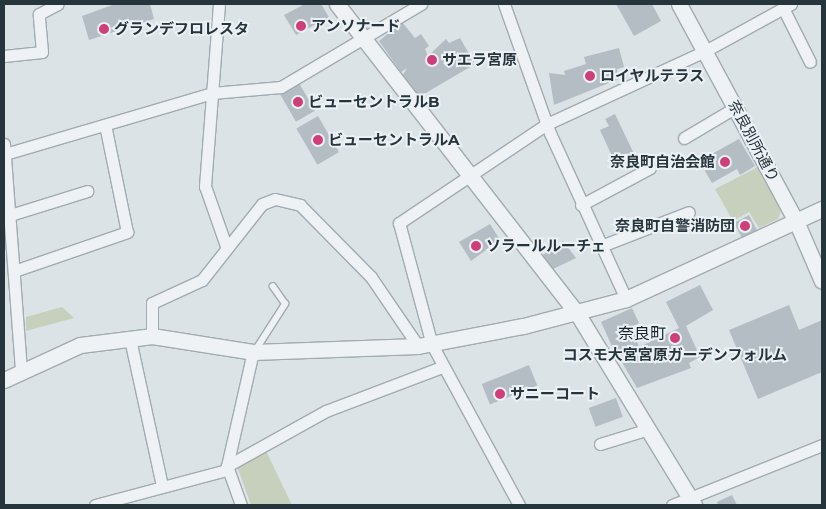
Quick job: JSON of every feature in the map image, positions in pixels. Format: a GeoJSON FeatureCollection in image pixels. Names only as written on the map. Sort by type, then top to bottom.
{"type":"FeatureCollection","features":[{"type":"Feature","properties":{"kind":"street"},"geometry":{"type":"LineString","coordinates":[[4,56],[42,52],[39,14],[58,4]]}},
{"type":"Feature","properties":{"kind":"street"},"geometry":{"type":"LineString","coordinates":[[219,4],[205,186],[226,246]]}},
{"type":"Feature","properties":{"kind":"street"},"geometry":{"type":"LineString","coordinates":[[337,4],[577,314],[692,501]]}},
{"type":"Feature","properties":{"kind":"street"},"geometry":{"type":"LineString","coordinates":[[21,368],[14,271],[8,242],[10,215],[4,149],[105,124],[212,93],[281,87],[421,4]]}},
{"type":"Feature","properties":{"kind":"street"},"geometry":{"type":"LineString","coordinates":[[504,4],[547,124],[581,205],[626,300]]}},
{"type":"Feature","properties":{"kind":"street","name":"奈良別所通り"},"geometry":{"type":"LineString","coordinates":[[679,4],[796,221],[822,281]]}},
{"type":"Feature","properties":{"kind":"street"},"geometry":{"type":"LineString","coordinates":[[425,345],[399,223],[547,124],[705,51],[787,6],[810,62]]}},
{"type":"Feature","properties":{"kind":"street"},"geometry":{"type":"LineString","coordinates":[[684,138],[736,107]]}},
{"type":"Feature","properties":{"kind":"street"},"geometry":{"type":"LineString","coordinates":[[14,271],[127,232],[105,124]]}},
{"type":"Feature","properties":{"kind":"street"},"geometry":{"type":"LineString","coordinates":[[581,205],[650,168]]}},
{"type":"Feature","properties":{"kind":"street"},"geometry":{"type":"LineString","coordinates":[[10,215],[86,191]]}},
{"type":"Feature","properties":{"kind":"street"},"geometry":{"type":"LineString","coordinates":[[152,336],[152,303],[202,280],[226,246],[262,204],[275,199],[300,205],[371,277],[442,367],[519,505]]}},
{"type":"Feature","properties":{"kind":"street"},"geometry":{"type":"LineString","coordinates":[[4,380],[21,368],[80,346],[152,336],[254,352],[425,345],[577,314],[626,300],[822,210]]}},
{"type":"Feature","properties":{"kind":"street"},"geometry":{"type":"LineString","coordinates":[[600,246],[689,212]]}},
{"type":"Feature","properties":{"kind":"street"},"geometry":{"type":"LineString","coordinates":[[130,339],[162,486]]}},
{"type":"Feature","properties":{"kind":"street"},"geometry":{"type":"LineString","coordinates":[[242,505],[227,468],[254,352]]}},
{"type":"Feature","properties":{"kind":"street"},"geometry":{"type":"LineString","coordinates":[[95,505],[227,468],[326,411],[442,367]]}},
{"type":"Feature","properties":{"kind":"street"},"geometry":{"type":"LineString","coordinates":[[600,444],[649,429]]}},
{"type":"Feature","properties":{"kind":"street"},"geometry":{"type":"LineString","coordinates":[[672,505],[692,501],[822,445]]}},
{"type":"Feature","properties":{"kind":"lane"},"geometry":{"type":"LineString","coordinates":[[254,352],[285,304],[272,287]]}},
{"type":"Feature","properties":{"kind":"green space"},"geometry":{"type":"Polygon","coordinates":[[[758,167],[781,211],[778,219],[759,228],[749,212],[733,221],[715,189],[758,167]]]}},
{"type":"Feature","properties":{"kind":"green space"},"geometry":{"type":"Polygon","coordinates":[[[62,307],[74,318],[26,331],[26,317],[62,307]]]}},
{"type":"Feature","properties":{"kind":"green space"},"geometry":{"type":"Polygon","coordinates":[[[266,451],[292,505],[251,505],[237,466],[266,451]]]}},
{"type":"Feature","properties":{"kind":"building","name":"グランデフロレスタ"},"geometry":{"type":"Polygon","coordinates":[[[115,4],[150,4],[154,19],[89,40],[82,16],[115,4]]]}},
{"type":"Feature","properties":{"kind":"building","name":"アンソナード"},"geometry":{"type":"Polygon","coordinates":[[[305,4],[321,4],[329,17],[296,35],[284,15],[305,4]]]}},
{"type":"Feature","properties":{"kind":"building"},"geometry":{"type":"Polygon","coordinates":[[[616,4],[652,4],[661,21],[634,36],[616,4]]]}},
{"type":"Feature","properties":{"kind":"building","name":"サエラ宮原"},"geometry":{"type":"Polygon","coordinates":[[[402,22],[415,38],[421,34],[429,46],[425,49],[428,56],[446,39],[449,43],[460,38],[475,64],[419,97],[403,75],[407,68],[401,72],[379,41],[402,22]]]}},
{"type":"Feature","properties":{"kind":"building","name":"ロイヤルテラス"},"geometry":{"type":"Polygon","coordinates":[[[619,48],[624,67],[617,69],[619,79],[554,105],[549,73],[565,75],[564,71],[586,64],[584,57],[619,48]]]}},
{"type":"Feature","properties":{"kind":"building","name":"ビューセントラルB"},"geometry":{"type":"Polygon","coordinates":[[[299,83],[315,111],[296,122],[280,94],[299,83]]]}},
{"type":"Feature","properties":{"kind":"building"},"geometry":{"type":"Polygon","coordinates":[[[615,114],[636,158],[617,167],[600,130],[609,126],[605,119],[615,114]]]}},
{"type":"Feature","properties":{"kind":"building","name":"ビューセントラルA"},"geometry":{"type":"Polygon","coordinates":[[[318,116],[339,152],[317,165],[296,128],[318,116]]]}},
{"type":"Feature","properties":{"kind":"building"},"geometry":{"type":"Polygon","coordinates":[[[739,139],[755,166],[740,175],[737,169],[712,183],[699,161],[739,139]]]}},
{"type":"Feature","properties":{"kind":"building"},"geometry":{"type":"Polygon","coordinates":[[[749,215],[757,230],[742,238],[734,223],[749,215]]]}},
{"type":"Feature","properties":{"kind":"building","name":"ソラールルーチェ"},"geometry":{"type":"Polygon","coordinates":[[[490,224],[500,240],[471,261],[459,242],[490,224]]]}},
{"type":"Feature","properties":{"kind":"building"},"geometry":{"type":"Polygon","coordinates":[[[563,241],[576,258],[553,269],[543,255],[563,241]]]}},
{"type":"Feature","properties":{"kind":"building","name":"コスモ大宮宮原ガーデンフォルム"},"geometry":{"type":"Polygon","coordinates":[[[700,285],[713,310],[686,326],[700,357],[689,363],[691,368],[637,388],[620,359],[629,355],[626,350],[616,355],[601,322],[632,308],[639,323],[632,327],[639,347],[679,328],[666,302],[700,285]]]}},
{"type":"Feature","properties":{"kind":"building"},"geometry":{"type":"Polygon","coordinates":[[[789,305],[799,330],[822,320],[822,372],[758,399],[729,330],[789,305]]]}},
{"type":"Feature","properties":{"kind":"building","name":"サニーコート"},"geometry":{"type":"Polygon","coordinates":[[[529,365],[537,385],[490,405],[482,384],[529,365]]]}},
{"type":"Feature","properties":{"kind":"building"},"geometry":{"type":"Polygon","coordinates":[[[616,398],[623,417],[596,427],[589,408],[616,398]]]}},
{"type":"Feature","properties":{"kind":"building"},"geometry":{"type":"Polygon","coordinates":[[[732,495],[737,505],[718,505],[717,502],[732,495]]]}},
{"type":"Feature","properties":{"kind":"place","name":"アンソナード"},"geometry":{"type":"Point","coordinates":[301,26]}},
{"type":"Feature","properties":{"kind":"place","name":"グランデフロレスタ"},"geometry":{"type":"Point","coordinates":[104,29]}},
{"type":"Feature","properties":{"kind":"place","name":"サエラ宮原"},"geometry":{"type":"Point","coordinates":[432,60]}},
{"type":"Feature","properties":{"kind":"place","name":"ロイヤルテラス"},"geometry":{"type":"Point","coordinates":[590,76]}},
{"type":"Feature","properties":{"kind":"place","name":"ビューセントラルB"},"geometry":{"type":"Point","coordinates":[298,102]}},
{"type":"Feature","properties":{"kind":"place","name":"ビューセントラルA"},"geometry":{"type":"Point","coordinates":[318,140]}},
{"type":"Feature","properties":{"kind":"place","name":"奈良町自治会館"},"geometry":{"type":"Point","coordinates":[725,162]}},
{"type":"Feature","properties":{"kind":"place","name":"奈良町自警消防団"},"geometry":{"type":"Point","coordinates":[745,226]}},
{"type":"Feature","properties":{"kind":"place","name":"ソラールルーチェ"},"geometry":{"type":"Point","coordinates":[476,246]}},
{"type":"Feature","properties":{"kind":"place","name":"コスモ大宮宮原ガーデンフォルム"},"geometry":{"type":"Point","coordinates":[675,338]}},
{"type":"Feature","properties":{"kind":"place","name":"サニーコート"},"geometry":{"type":"Point","coordinates":[500,394]}},
{"type":"Feature","properties":{"kind":"district","name":"奈良町"},"geometry":{"type":"Point","coordinates":[642,334]}}]}
